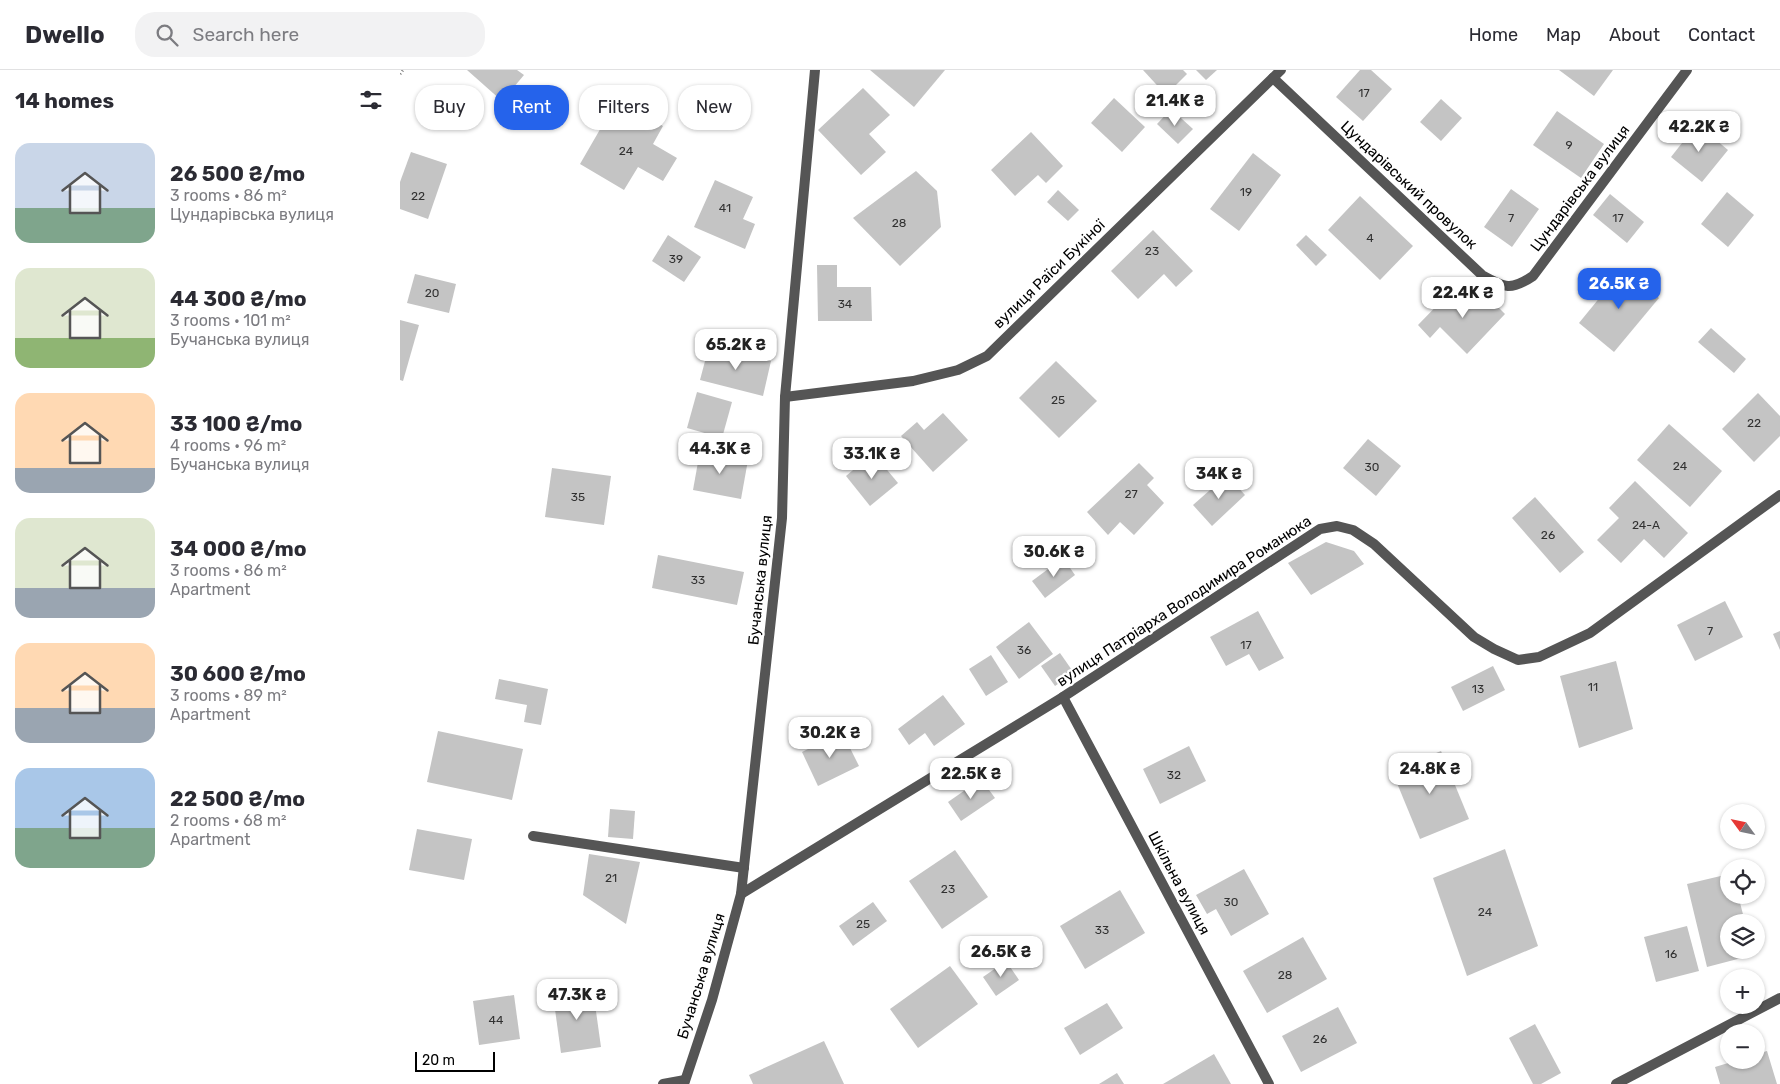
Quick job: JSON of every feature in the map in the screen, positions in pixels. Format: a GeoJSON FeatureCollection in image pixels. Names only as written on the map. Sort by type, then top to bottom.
{"type":"FeatureCollection","features":[{"type":"Feature","properties":{"kind":"street","name":"Бучанська вулиця"},"geometry":{"type":"LineString","coordinates":[[684,1082],[712,1000],[741,894],[782,518],[786,397],[815,70]]}},
{"type":"Feature","properties":{"kind":"street","name":"вулиця Раїси Букіної"},"geometry":{"type":"LineString","coordinates":[[786,397],[913,381],[958,370],[987,356],[1281,70]]}},
{"type":"Feature","properties":{"kind":"street","name":"Цундарівська вулиця"},"geometry":{"type":"LineString","coordinates":[[1533,276],[1686,70]]}},
{"type":"Feature","properties":{"kind":"street","name":"Цундарівський провулок"},"geometry":{"type":"LineString","coordinates":[[1273,78],[1482,275],[1501,285],[1517,287],[1533,276]]}},
{"type":"Feature","properties":{"kind":"street","name":"вулиця Патріарха Володимира Романюка"},"geometry":{"type":"LineString","coordinates":[[741,894],[1063,697],[1320,529],[1337,526],[1353,530],[1374,544],[1474,637],[1518,660],[1539,657],[1590,633],[1780,495]]}},
{"type":"Feature","properties":{"kind":"street","name":"Шкільна вулиця"},"geometry":{"type":"LineString","coordinates":[[1063,697],[1269,1084]]}},
{"type":"Feature","properties":{"kind":"street"},"geometry":{"type":"LineString","coordinates":[[532,836],[744,868]]}},
{"type":"Feature","properties":{"kind":"street"},"geometry":{"type":"LineString","coordinates":[[1616,1084],[1780,998]]}},
{"type":"Feature","properties":{"kind":"street"},"geometry":{"type":"LineString","coordinates":[[663,1084],[684,1082]]}},
{"type":"Feature","properties":{"kind":"path"},"geometry":{"type":"LineString","coordinates":[[400,74],[404,70]]}},
{"type":"Feature","properties":{"kind":"building"},"geometry":{"type":"Polygon","coordinates":[[[467,70],[517,70],[524,75],[516,85],[494,85],[494,94],[467,70]]]}},
{"type":"Feature","properties":{"kind":"building"},"geometry":{"type":"Polygon","coordinates":[[[870,70],[945,70],[914,107],[870,70]]]}},
{"type":"Feature","properties":{"kind":"building"},"geometry":{"type":"Polygon","coordinates":[[[1143,70],[1183,70],[1187,74],[1166,95],[1143,70]]]}},
{"type":"Feature","properties":{"kind":"building"},"geometry":{"type":"Polygon","coordinates":[[[1196,70],[1217,70],[1206,80],[1196,70]]]}},
{"type":"Feature","properties":{"kind":"building"},"geometry":{"type":"Polygon","coordinates":[[[1360,70],[1371,70],[1392,89],[1363,121],[1336,97],[1360,70]]]}},
{"type":"Feature","properties":{"kind":"building"},"geometry":{"type":"Polygon","coordinates":[[[1559,70],[1613,70],[1594,96],[1559,70]]]}},
{"type":"Feature","properties":{"kind":"building"},"geometry":{"type":"Polygon","coordinates":[[[863,88],[890,115],[869,134],[886,152],[861,175],[818,130],[863,88]]]}},
{"type":"Feature","properties":{"kind":"building"},"geometry":{"type":"Polygon","coordinates":[[[1114,98],[1145,127],[1122,152],[1091,123],[1114,98]]]}},
{"type":"Feature","properties":{"kind":"building"},"geometry":{"type":"Polygon","coordinates":[[[1441,99],[1462,118],[1441,141],[1420,122],[1441,99]]]}},
{"type":"Feature","properties":{"kind":"building"},"geometry":{"type":"Polygon","coordinates":[[[1171,109],[1193,129],[1178,144],[1157,124],[1171,109]]]}},
{"type":"Feature","properties":{"kind":"building"},"geometry":{"type":"Polygon","coordinates":[[[1557,111],[1604,144],[1581,178],[1533,145],[1557,111]]]}},
{"type":"Feature","properties":{"kind":"building"},"geometry":{"type":"Polygon","coordinates":[[[1697,124],[1728,150],[1702,182],[1671,157],[1697,124]]]}},
{"type":"Feature","properties":{"kind":"building"},"geometry":{"type":"Polygon","coordinates":[[[600,130],[661,130],[653,144],[677,158],[663,181],[638,167],[624,190],[580,164],[600,130]]]}},
{"type":"Feature","properties":{"kind":"building"},"geometry":{"type":"Polygon","coordinates":[[[1031,132],[1063,166],[1046,183],[1038,175],[1015,196],[991,170],[1031,132]]]}},
{"type":"Feature","properties":{"kind":"building"},"geometry":{"type":"Polygon","coordinates":[[[411,152],[447,164],[428,219],[400,209],[400,182],[411,152]]]}},
{"type":"Feature","properties":{"kind":"building"},"geometry":{"type":"Polygon","coordinates":[[[1253,153],[1281,175],[1239,231],[1210,209],[1253,153]]]}},
{"type":"Feature","properties":{"kind":"building"},"geometry":{"type":"Polygon","coordinates":[[[916,171],[937,191],[941,227],[900,266],[853,218],[916,171]]]}},
{"type":"Feature","properties":{"kind":"building"},"geometry":{"type":"Polygon","coordinates":[[[715,180],[753,197],[743,219],[755,224],[745,249],[694,227],[715,180]]]}},
{"type":"Feature","properties":{"kind":"building"},"geometry":{"type":"Polygon","coordinates":[[[1511,189],[1539,209],[1512,247],[1484,227],[1511,189]]]}},
{"type":"Feature","properties":{"kind":"building"},"geometry":{"type":"Polygon","coordinates":[[[1058,190],[1079,210],[1068,221],[1047,202],[1058,190]]]}},
{"type":"Feature","properties":{"kind":"building"},"geometry":{"type":"Polygon","coordinates":[[[1727,192],[1754,215],[1728,247],[1701,224],[1727,192]]]}},
{"type":"Feature","properties":{"kind":"building"},"geometry":{"type":"Polygon","coordinates":[[[1610,194],[1644,222],[1627,243],[1593,215],[1610,194]]]}},
{"type":"Feature","properties":{"kind":"building"},"geometry":{"type":"Polygon","coordinates":[[[1360,196],[1413,246],[1380,280],[1328,230],[1360,196]]]}},
{"type":"Feature","properties":{"kind":"building"},"geometry":{"type":"Polygon","coordinates":[[[1153,230],[1193,271],[1176,287],[1164,274],[1138,299],[1111,271],[1153,230]]]}},
{"type":"Feature","properties":{"kind":"building"},"geometry":{"type":"Polygon","coordinates":[[[668,235],[701,257],[684,282],[652,261],[668,235]]]}},
{"type":"Feature","properties":{"kind":"building"},"geometry":{"type":"Polygon","coordinates":[[[1306,235],[1327,255],[1316,266],[1296,245],[1306,235]]]}},
{"type":"Feature","properties":{"kind":"building"},"geometry":{"type":"Polygon","coordinates":[[[817,265],[837,265],[837,287],[871,287],[872,321],[818,321],[817,265]]]}},
{"type":"Feature","properties":{"kind":"building"},"geometry":{"type":"Polygon","coordinates":[[[1623,269],[1659,298],[1614,352],[1579,323],[1623,269]]]}},
{"type":"Feature","properties":{"kind":"building"},"geometry":{"type":"Polygon","coordinates":[[[415,274],[456,284],[449,313],[407,303],[415,274]]]}},
{"type":"Feature","properties":{"kind":"building"},"geometry":{"type":"Polygon","coordinates":[[[1455,287],[1471,302],[1482,291],[1505,314],[1467,354],[1440,327],[1430,338],[1418,325],[1455,287]]]}},
{"type":"Feature","properties":{"kind":"building"},"geometry":{"type":"Polygon","coordinates":[[[400,320],[419,325],[403,381],[400,380],[400,320]]]}},
{"type":"Feature","properties":{"kind":"building"},"geometry":{"type":"Polygon","coordinates":[[[1711,328],[1746,359],[1734,373],[1698,342],[1711,328]]]}},
{"type":"Feature","properties":{"kind":"building"},"geometry":{"type":"Polygon","coordinates":[[[709,346],[771,361],[763,396],[700,380],[709,346]]]}},
{"type":"Feature","properties":{"kind":"building"},"geometry":{"type":"Polygon","coordinates":[[[1056,361],[1097,401],[1059,438],[1019,398],[1056,361]]]}},
{"type":"Feature","properties":{"kind":"building"},"geometry":{"type":"Polygon","coordinates":[[[697,392],[732,402],[722,438],[687,428],[697,392]]]}},
{"type":"Feature","properties":{"kind":"building"},"geometry":{"type":"Polygon","coordinates":[[[1758,393],[1780,416],[1780,436],[1754,462],[1722,429],[1758,393]]]}},
{"type":"Feature","properties":{"kind":"building"},"geometry":{"type":"Polygon","coordinates":[[[943,413],[968,440],[933,472],[901,436],[917,422],[924,430],[943,413]]]}},
{"type":"Feature","properties":{"kind":"building"},"geometry":{"type":"Polygon","coordinates":[[[1669,424],[1722,471],[1690,507],[1637,460],[1669,424]]]}},
{"type":"Feature","properties":{"kind":"building"},"geometry":{"type":"Polygon","coordinates":[[[1368,439],[1401,466],[1376,496],[1343,468],[1368,439]]]}},
{"type":"Feature","properties":{"kind":"building"},"geometry":{"type":"Polygon","coordinates":[[[700,451],[748,460],[741,499],[693,490],[700,451]]]}},
{"type":"Feature","properties":{"kind":"building"},"geometry":{"type":"Polygon","coordinates":[[[873,453],[898,483],[870,506],[846,476],[873,453]]]}},
{"type":"Feature","properties":{"kind":"building"},"geometry":{"type":"Polygon","coordinates":[[[1139,463],[1154,478],[1147,485],[1164,503],[1134,535],[1120,522],[1108,535],[1087,512],[1139,463]]]}},
{"type":"Feature","properties":{"kind":"building"},"geometry":{"type":"Polygon","coordinates":[[[552,468],[611,476],[604,525],[545,517],[552,468]]]}},
{"type":"Feature","properties":{"kind":"building"},"geometry":{"type":"Polygon","coordinates":[[[1227,475],[1245,495],[1212,526],[1193,505],[1227,475]]]}},
{"type":"Feature","properties":{"kind":"building"},"geometry":{"type":"Polygon","coordinates":[[[1635,481],[1688,533],[1664,558],[1644,539],[1621,563],[1597,540],[1619,518],[1609,508],[1635,481]]]}},
{"type":"Feature","properties":{"kind":"building"},"geometry":{"type":"Polygon","coordinates":[[[1535,497],[1584,552],[1560,573],[1512,518],[1535,497]]]}},
{"type":"Feature","properties":{"kind":"building"},"geometry":{"type":"Polygon","coordinates":[[[1326,542],[1354,551],[1364,564],[1311,595],[1288,563],[1326,542]]]}},
{"type":"Feature","properties":{"kind":"building"},"geometry":{"type":"Polygon","coordinates":[[[658,555],[744,572],[737,605],[652,588],[658,555]]]}},
{"type":"Feature","properties":{"kind":"building"},"geometry":{"type":"Polygon","coordinates":[[[1063,558],[1075,575],[1045,598],[1032,581],[1063,558]]]}},
{"type":"Feature","properties":{"kind":"building"},"geometry":{"type":"Polygon","coordinates":[[[1725,601],[1743,637],[1695,661],[1677,625],[1725,601]]]}},
{"type":"Feature","properties":{"kind":"building"},"geometry":{"type":"Polygon","coordinates":[[[1258,611],[1284,658],[1259,671],[1249,654],[1226,666],[1210,637],[1258,611]]]}},
{"type":"Feature","properties":{"kind":"building"},"geometry":{"type":"Polygon","coordinates":[[[1029,622],[1053,654],[1019,679],[996,647],[1029,622]]]}},
{"type":"Feature","properties":{"kind":"building"},"geometry":{"type":"Polygon","coordinates":[[[1780,631],[1780,650],[1773,634],[1780,631]]]}},
{"type":"Feature","properties":{"kind":"building"},"geometry":{"type":"Polygon","coordinates":[[[1060,653],[1074,673],[1055,686],[1041,666],[1060,653]]]}},
{"type":"Feature","properties":{"kind":"building"},"geometry":{"type":"Polygon","coordinates":[[[991,655],[1008,682],[986,696],[969,669],[991,655]]]}},
{"type":"Feature","properties":{"kind":"building"},"geometry":{"type":"Polygon","coordinates":[[[1616,661],[1633,729],[1579,748],[1560,676],[1616,661]]]}},
{"type":"Feature","properties":{"kind":"building"},"geometry":{"type":"Polygon","coordinates":[[[1493,666],[1505,690],[1463,711],[1451,687],[1493,666]]]}},
{"type":"Feature","properties":{"kind":"building"},"geometry":{"type":"Polygon","coordinates":[[[499,679],[548,689],[541,725],[524,722],[527,705],[495,699],[499,679]]]}},
{"type":"Feature","properties":{"kind":"building"},"geometry":{"type":"Polygon","coordinates":[[[943,695],[965,724],[934,746],[925,733],[909,745],[898,729],[943,695]]]}},
{"type":"Feature","properties":{"kind":"building"},"geometry":{"type":"Polygon","coordinates":[[[438,731],[523,749],[512,800],[427,782],[438,731]]]}},
{"type":"Feature","properties":{"kind":"building"},"geometry":{"type":"Polygon","coordinates":[[[842,732],[859,766],[818,786],[802,752],[842,732]]]}},
{"type":"Feature","properties":{"kind":"building"},"geometry":{"type":"Polygon","coordinates":[[[1189,746],[1206,781],[1160,804],[1143,769],[1189,746]]]}},
{"type":"Feature","properties":{"kind":"building"},"geometry":{"type":"Polygon","coordinates":[[[1441,751],[1469,819],[1420,839],[1392,771],[1441,751]]]}},
{"type":"Feature","properties":{"kind":"building"},"geometry":{"type":"Polygon","coordinates":[[[981,779],[995,798],[961,821],[948,802],[981,779]]]}},
{"type":"Feature","properties":{"kind":"building"},"geometry":{"type":"Polygon","coordinates":[[[610,809],[635,811],[633,839],[608,837],[610,809]]]}},
{"type":"Feature","properties":{"kind":"building"},"geometry":{"type":"Polygon","coordinates":[[[417,829],[472,839],[464,880],[409,870],[417,829]]]}},
{"type":"Feature","properties":{"kind":"building"},"geometry":{"type":"Polygon","coordinates":[[[1505,849],[1538,946],[1467,976],[1433,878],[1505,849]]]}},
{"type":"Feature","properties":{"kind":"building"},"geometry":{"type":"Polygon","coordinates":[[[955,850],[988,897],[942,929],[909,881],[955,850]]]}},
{"type":"Feature","properties":{"kind":"building"},"geometry":{"type":"Polygon","coordinates":[[[589,854],[640,862],[626,924],[583,895],[589,854]]]}},
{"type":"Feature","properties":{"kind":"building"},"geometry":{"type":"Polygon","coordinates":[[[1244,869],[1269,914],[1231,936],[1216,909],[1207,914],[1196,895],[1244,869]]]}},
{"type":"Feature","properties":{"kind":"building"},"geometry":{"type":"Polygon","coordinates":[[[1720,876],[1720,904],[1740,904],[1743,914],[1720,914],[1720,959],[1738,959],[1707,967],[1687,884],[1720,876]]]}},
{"type":"Feature","properties":{"kind":"building"},"geometry":{"type":"Polygon","coordinates":[[[1120,890],[1145,933],[1085,969],[1060,926],[1120,890]]]}},
{"type":"Feature","properties":{"kind":"building"},"geometry":{"type":"Polygon","coordinates":[[[873,902],[887,921],[853,946],[839,926],[873,902]]]}},
{"type":"Feature","properties":{"kind":"building"},"geometry":{"type":"Polygon","coordinates":[[[1687,926],[1699,971],[1656,982],[1644,937],[1687,926]]]}},
{"type":"Feature","properties":{"kind":"building"},"geometry":{"type":"Polygon","coordinates":[[[1303,937],[1327,979],[1267,1013],[1243,971],[1303,937]]]}},
{"type":"Feature","properties":{"kind":"building"},"geometry":{"type":"Polygon","coordinates":[[[1006,961],[1019,980],[996,996],[983,977],[1006,961]]]}},
{"type":"Feature","properties":{"kind":"building"},"geometry":{"type":"Polygon","coordinates":[[[950,966],[978,1004],[918,1048],[890,1009],[950,966]]]}},
{"type":"Feature","properties":{"kind":"building"},"geometry":{"type":"Polygon","coordinates":[[[593,990],[601,1047],[561,1053],[553,995],[593,990]]]}},
{"type":"Feature","properties":{"kind":"building"},"geometry":{"type":"Polygon","coordinates":[[[514,995],[520,1039],[479,1045],[473,1001],[514,995]]]}},
{"type":"Feature","properties":{"kind":"building"},"geometry":{"type":"Polygon","coordinates":[[[1107,1003],[1123,1028],[1080,1055],[1064,1028],[1107,1003]]]}},
{"type":"Feature","properties":{"kind":"building"},"geometry":{"type":"Polygon","coordinates":[[[1338,1007],[1357,1043],[1301,1072],[1282,1036],[1338,1007]]]}},
{"type":"Feature","properties":{"kind":"building"},"geometry":{"type":"Polygon","coordinates":[[[1535,1024],[1561,1073],[1541,1084],[1533,1084],[1509,1038],[1535,1024]]]}},
{"type":"Feature","properties":{"kind":"building"},"geometry":{"type":"Polygon","coordinates":[[[824,1041],[844,1084],[753,1084],[749,1075],[824,1041]]]}},
{"type":"Feature","properties":{"kind":"building"},"geometry":{"type":"Polygon","coordinates":[[[1767,1051],[1777,1084],[1720,1084],[1715,1067],[1720,1065],[1720,1069],[1765,1069],[1765,1052],[1767,1051]]]}},
{"type":"Feature","properties":{"kind":"building"},"geometry":{"type":"Polygon","coordinates":[[[1214,1054],[1231,1084],[1163,1084],[1214,1054]]]}},
{"type":"Feature","properties":{"kind":"building"},"geometry":{"type":"Polygon","coordinates":[[[1117,1073],[1124,1084],[1099,1084],[1117,1073]]]}}]}
